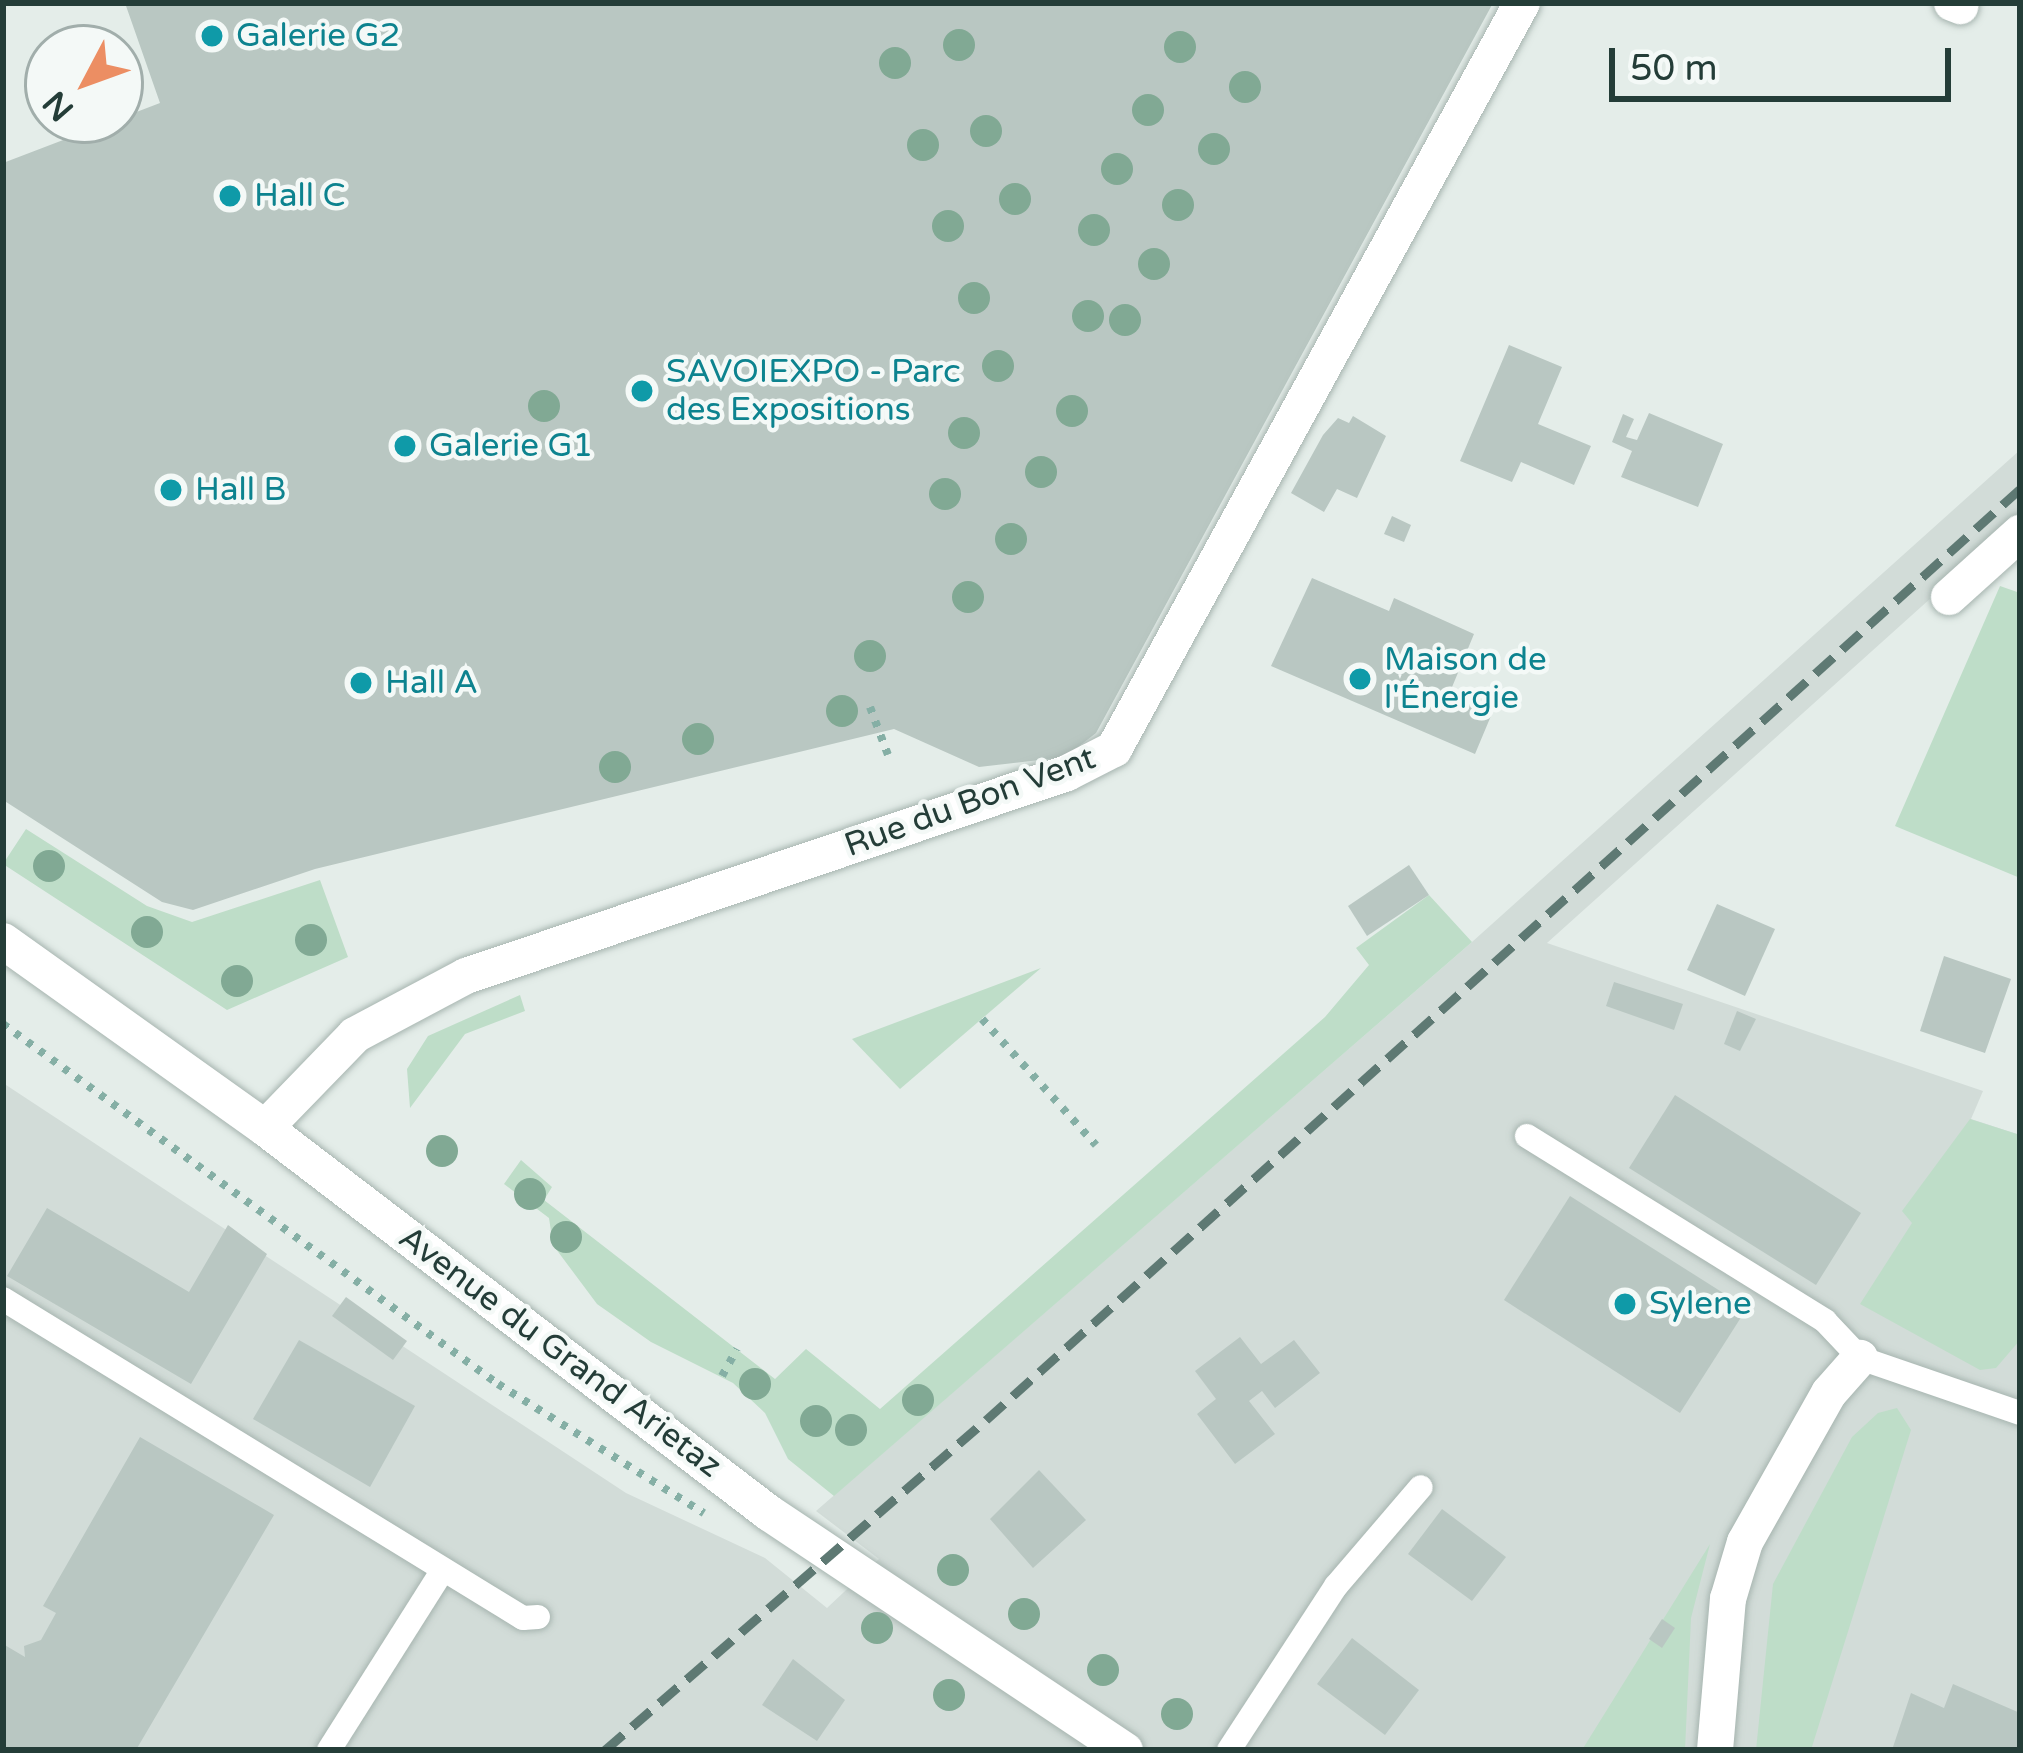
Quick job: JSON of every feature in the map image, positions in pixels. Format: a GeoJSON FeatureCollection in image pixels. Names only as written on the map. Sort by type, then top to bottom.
{"type":"FeatureCollection","features":[{"type":"Feature","properties":{"kind":"street","name":"Rue du Bon Vent"},"geometry":{"type":"LineString","coordinates":[[265,1128],[355,1035],[466,976],[1067,773],[1114,749],[1522,3]]}},
{"type":"Feature","properties":{"kind":"street"},"geometry":{"type":"LineString","coordinates":[[1949,596],[2020,533]]}},
{"type":"Feature","properties":{"kind":"street","name":"Avenue du Grand Arietaz"},"geometry":{"type":"LineString","coordinates":[[3,941],[265,1128],[769,1513],[1125,1750]]}},
{"type":"Feature","properties":{"kind":"street"},"geometry":{"type":"LineString","coordinates":[[1714,1750],[1728,1599],[1745,1542],[1828,1393],[1860,1358]]}},
{"type":"Feature","properties":{"kind":"lane"},"geometry":{"type":"LineString","coordinates":[[1527,1136],[1825,1321],[1860,1358],[2020,1413]]}},
{"type":"Feature","properties":{"kind":"lane"},"geometry":{"type":"LineString","coordinates":[[3,1299],[523,1618],[538,1617]]}},
{"type":"Feature","properties":{"kind":"lane"},"geometry":{"type":"LineString","coordinates":[[1229,1750],[1271,1675],[1421,1487]]}},
{"type":"Feature","properties":{"kind":"lane"},"geometry":{"type":"LineString","coordinates":[[329,1750],[443,1570]]}},
{"type":"Feature","properties":{"kind":"path"},"geometry":{"type":"LineString","coordinates":[[870,707],[888,755]]}},
{"type":"Feature","properties":{"kind":"path"},"geometry":{"type":"LineString","coordinates":[[982,1019],[1096,1145]]}},
{"type":"Feature","properties":{"kind":"path"},"geometry":{"type":"LineString","coordinates":[[3,1024],[498,1384],[693,1513],[769,1513]]}},
{"type":"Feature","properties":{"kind":"path"},"geometry":{"type":"LineString","coordinates":[[722,1376],[737,1349]]}},
{"type":"Feature","properties":{"kind":"shaded area"},"geometry":{"type":"Polygon","coordinates":[[[2020,450],[2020,518],[1547,943],[1983,1091],[1971,1119],[2020,1135],[2020,1750],[3,1750],[3,1083],[626,1493],[765,1558],[827,1608],[879,1559],[816,1511],[1472,942],[2020,450]]]}},
{"type":"Feature","properties":{"kind":"green space"},"geometry":{"type":"Polygon","coordinates":[[[2000,586],[2020,593],[2020,878],[1895,826],[2000,586]]]}},
{"type":"Feature","properties":{"kind":"green space"},"geometry":{"type":"Polygon","coordinates":[[[26,829],[147,906],[192,922],[320,880],[348,957],[227,1010],[3,864],[26,829]]]}},
{"type":"Feature","properties":{"kind":"green space"},"geometry":{"type":"Polygon","coordinates":[[[1429,895],[1472,942],[834,1496],[788,1459],[765,1413],[733,1383],[651,1342],[597,1304],[553,1245],[549,1218],[504,1184],[521,1160],[552,1187],[544,1200],[775,1379],[806,1349],[880,1409],[1325,1017],[1369,965],[1356,948],[1429,895]]]}},
{"type":"Feature","properties":{"kind":"green space"},"geometry":{"type":"Polygon","coordinates":[[[1041,968],[900,1089],[852,1039],[1041,968]]]}},
{"type":"Feature","properties":{"kind":"green space"},"geometry":{"type":"Polygon","coordinates":[[[520,995],[525,1011],[465,1034],[410,1108],[407,1069],[428,1036],[520,995]]]}},
{"type":"Feature","properties":{"kind":"green space"},"geometry":{"type":"Polygon","coordinates":[[[1970,1119],[2020,1135],[2020,1340],[1996,1368],[1980,1370],[1860,1304],[1912,1223],[1902,1211],[1970,1119]]]}},
{"type":"Feature","properties":{"kind":"green space"},"geometry":{"type":"Polygon","coordinates":[[[1897,1408],[1911,1430],[1811,1750],[1756,1750],[1773,1584],[1852,1437],[1878,1413],[1897,1408]]]}},
{"type":"Feature","properties":{"kind":"green space"},"geometry":{"type":"Polygon","coordinates":[[[1710,1544],[1691,1618],[1685,1750],[1582,1750],[1710,1544]]]}},
{"type":"Feature","properties":{"kind":"building","name":"SAVOIEXPO - Parc des Expositions"},"geometry":{"type":"Polygon","coordinates":[[[125,3],[1493,3],[1096,733],[1065,757],[979,767],[894,729],[315,869],[193,910],[162,902],[3,800],[3,163],[53,144],[144,144],[144,109],[160,103],[144,57],[144,24],[132,24],[125,3]]]}},
{"type":"Feature","properties":{"kind":"building"},"geometry":{"type":"Polygon","coordinates":[[[1509,345],[1562,367],[1538,424],[1591,446],[1574,485],[1521,462],[1512,482],[1460,461],[1509,345]]]}},
{"type":"Feature","properties":{"kind":"building"},"geometry":{"type":"Polygon","coordinates":[[[1649,413],[1723,444],[1698,507],[1621,477],[1632,451],[1612,442],[1623,414],[1634,419],[1626,437],[1637,440],[1649,413]]]}},
{"type":"Feature","properties":{"kind":"building"},"geometry":{"type":"Polygon","coordinates":[[[1353,416],[1386,436],[1357,498],[1337,489],[1324,512],[1291,493],[1323,435],[1338,418],[1349,423],[1353,416]]]}},
{"type":"Feature","properties":{"kind":"building"},"geometry":{"type":"Polygon","coordinates":[[[1392,516],[1411,525],[1404,542],[1384,534],[1392,516]]]}},
{"type":"Feature","properties":{"kind":"building"},"geometry":{"type":"Polygon","coordinates":[[[1312,578],[1389,611],[1394,598],[1474,634],[1450,692],[1493,711],[1475,754],[1271,666],[1312,578]]]}},
{"type":"Feature","properties":{"kind":"building"},"geometry":{"type":"Polygon","coordinates":[[[1409,865],[1429,895],[1367,936],[1348,906],[1409,865]]]}},
{"type":"Feature","properties":{"kind":"building"},"geometry":{"type":"Polygon","coordinates":[[[1717,904],[1775,929],[1745,996],[1687,970],[1717,904]]]}},
{"type":"Feature","properties":{"kind":"building"},"geometry":{"type":"Polygon","coordinates":[[[1944,956],[2011,979],[1985,1053],[1920,1031],[1944,956]]]}},
{"type":"Feature","properties":{"kind":"building"},"geometry":{"type":"Polygon","coordinates":[[[1614,982],[1683,1004],[1674,1030],[1606,1006],[1614,982]]]}},
{"type":"Feature","properties":{"kind":"building"},"geometry":{"type":"Polygon","coordinates":[[[1737,1011],[1756,1019],[1740,1051],[1724,1044],[1737,1011]]]}},
{"type":"Feature","properties":{"kind":"building","name":"Sylene"},"geometry":{"type":"Polygon","coordinates":[[[1675,1095],[1861,1213],[1816,1285],[1629,1168],[1675,1095]]]}},
{"type":"Feature","properties":{"kind":"building","name":"Sylene"},"geometry":{"type":"Polygon","coordinates":[[[1570,1196],[1747,1308],[1680,1413],[1504,1300],[1570,1196]]]}},
{"type":"Feature","properties":{"kind":"building"},"geometry":{"type":"Polygon","coordinates":[[[47,1208],[189,1292],[228,1225],[267,1254],[191,1384],[7,1276],[47,1208]]]}},
{"type":"Feature","properties":{"kind":"building"},"geometry":{"type":"Polygon","coordinates":[[[346,1297],[407,1341],[393,1360],[332,1316],[346,1297]]]}},
{"type":"Feature","properties":{"kind":"building"},"geometry":{"type":"Polygon","coordinates":[[[1240,1337],[1261,1364],[1294,1340],[1320,1373],[1275,1408],[1262,1391],[1249,1401],[1275,1434],[1235,1464],[1197,1414],[1216,1399],[1195,1371],[1240,1337]]]}},
{"type":"Feature","properties":{"kind":"building"},"geometry":{"type":"Polygon","coordinates":[[[299,1340],[415,1406],[370,1487],[253,1419],[299,1340]]]}},
{"type":"Feature","properties":{"kind":"building"},"geometry":{"type":"Polygon","coordinates":[[[140,1437],[274,1515],[136,1750],[5,1750],[3,1644],[25,1657],[24,1646],[41,1640],[56,1613],[43,1606],[140,1437]]]}},
{"type":"Feature","properties":{"kind":"building"},"geometry":{"type":"Polygon","coordinates":[[[1039,1470],[1086,1520],[1033,1568],[990,1519],[1039,1470]]]}},
{"type":"Feature","properties":{"kind":"building"},"geometry":{"type":"Polygon","coordinates":[[[1442,1509],[1506,1557],[1472,1601],[1408,1554],[1442,1509]]]}},
{"type":"Feature","properties":{"kind":"building"},"geometry":{"type":"Polygon","coordinates":[[[1662,1619],[1675,1628],[1662,1648],[1649,1639],[1662,1619]]]}},
{"type":"Feature","properties":{"kind":"building"},"geometry":{"type":"Polygon","coordinates":[[[1352,1638],[1419,1690],[1385,1735],[1317,1684],[1352,1638]]]}},
{"type":"Feature","properties":{"kind":"building"},"geometry":{"type":"Polygon","coordinates":[[[793,1659],[845,1700],[817,1741],[762,1705],[793,1659]]]}},
{"type":"Feature","properties":{"kind":"building"},"geometry":{"type":"Polygon","coordinates":[[[1953,1684],[2020,1713],[2020,1750],[1892,1750],[1911,1693],[1944,1708],[1953,1684]]]}},
{"type":"Feature","properties":{"kind":"railway"},"geometry":{"type":"LineString","coordinates":[[605,1750],[986,1420],[2020,489]]}},
{"type":"Feature","properties":{"kind":"place","name":"Galerie G2"},"geometry":{"type":"Point","coordinates":[212,36]}},
{"type":"Feature","properties":{"kind":"place","name":"Hall C"},"geometry":{"type":"Point","coordinates":[230,196]}},
{"type":"Feature","properties":{"kind":"place","name":"SAVOIEXPO - Parc des Expositions"},"geometry":{"type":"Point","coordinates":[642,391]}},
{"type":"Feature","properties":{"kind":"place","name":"Galerie G1"},"geometry":{"type":"Point","coordinates":[405,446]}},
{"type":"Feature","properties":{"kind":"place","name":"Hall B"},"geometry":{"type":"Point","coordinates":[171,490]}},
{"type":"Feature","properties":{"kind":"place","name":"Maison de l'Énergie"},"geometry":{"type":"Point","coordinates":[1360,679]}},
{"type":"Feature","properties":{"kind":"place","name":"Hall A"},"geometry":{"type":"Point","coordinates":[361,683]}},
{"type":"Feature","properties":{"kind":"place","name":"Sylene"},"geometry":{"type":"Point","coordinates":[1625,1304]}}]}
